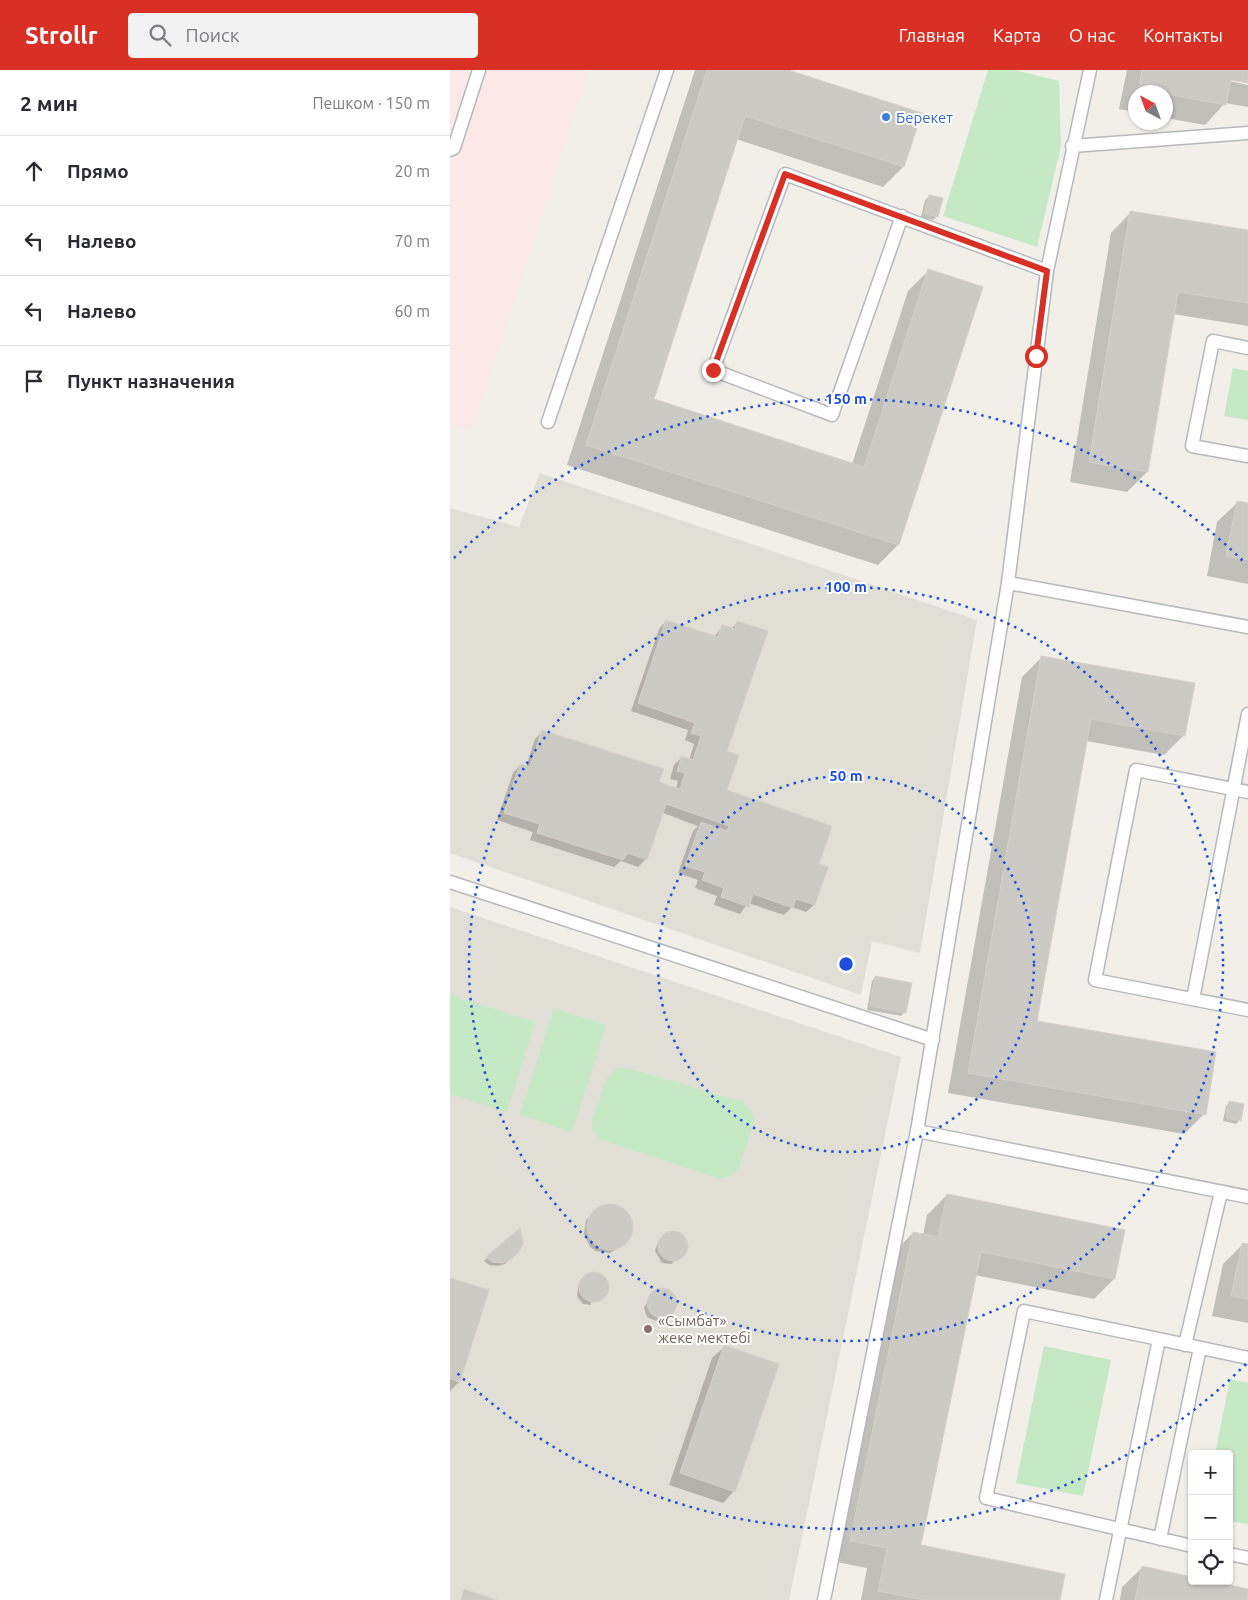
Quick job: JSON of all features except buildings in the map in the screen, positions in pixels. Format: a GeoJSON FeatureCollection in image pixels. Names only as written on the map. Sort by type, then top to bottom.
{"type":"FeatureCollection","features":[{"type":"Feature","properties":{"kind":"lane"},"geometry":{"type":"LineString","coordinates":[[450,150],[454,148],[479,70]]}},
{"type":"Feature","properties":{"kind":"lane"},"geometry":{"type":"LineString","coordinates":[[548,422],[667,70]]}},
{"type":"Feature","properties":{"kind":"lane"},"geometry":{"type":"LineString","coordinates":[[824,1600],[917,1131],[933,1040],[1008,583],[1047,271],[1072,146],[1090,70]]}},
{"type":"Feature","properties":{"kind":"lane"},"geometry":{"type":"LineString","coordinates":[[1072,146],[1248,133]]}},
{"type":"Feature","properties":{"kind":"lane"},"geometry":{"type":"LineString","coordinates":[[902,216],[832,415],[713,370],[785,174],[902,216],[1047,271]]}},
{"type":"Feature","properties":{"kind":"lane"},"geometry":{"type":"LineString","coordinates":[[1248,348],[1213,341],[1192,446],[1248,456]]}},
{"type":"Feature","properties":{"kind":"lane"},"geometry":{"type":"LineString","coordinates":[[1008,583],[1248,627]]}},
{"type":"Feature","properties":{"kind":"lane"},"geometry":{"type":"LineString","coordinates":[[1193,999],[1248,714]]}},
{"type":"Feature","properties":{"kind":"lane"},"geometry":{"type":"LineString","coordinates":[[1248,792],[1136,770],[1095,980],[1248,1010]]}},
{"type":"Feature","properties":{"kind":"lane"},"geometry":{"type":"LineString","coordinates":[[450,882],[933,1040]]}},
{"type":"Feature","properties":{"kind":"lane"},"geometry":{"type":"LineString","coordinates":[[917,1131],[1221,1192],[1248,1195]]}},
{"type":"Feature","properties":{"kind":"lane"},"geometry":{"type":"LineString","coordinates":[[1185,1345],[1221,1192]]}},
{"type":"Feature","properties":{"kind":"lane"},"geometry":{"type":"LineString","coordinates":[[1188,1545],[986,1498],[1024,1311],[1248,1358]]}},
{"type":"Feature","properties":{"kind":"lane"},"geometry":{"type":"LineString","coordinates":[[1106,1600],[1159,1339]]}},
{"type":"Feature","properties":{"kind":"lane"},"geometry":{"type":"LineString","coordinates":[[1160,1538],[1200,1348]]}},
{"type":"Feature","properties":{"kind":"lane"},"geometry":{"type":"LineString","coordinates":[[1233,1555],[1248,1558]]}},
{"type":"Feature","properties":{"kind":"shaded area"},"geometry":{"type":"Polygon","coordinates":[[[450,70],[588,70],[472,430],[450,423],[450,70]]]}},
{"type":"Feature","properties":{"kind":"shaded area"},"geometry":{"type":"Polygon","coordinates":[[[540,473],[977,620],[920,953],[872,941],[861,995],[450,853],[450,508],[519,527],[540,473]]]}},
{"type":"Feature","properties":{"kind":"shaded area","name":"«Сымбат» жеке мектебі"},"geometry":{"type":"Polygon","coordinates":[[[450,907],[901,1057],[789,1600],[450,1600],[450,907]]]}},
{"type":"Feature","properties":{"kind":"green space"},"geometry":{"type":"Polygon","coordinates":[[[988,70],[1014,70],[1059,81],[1061,146],[1037,247],[943,216],[988,70]]]}},
{"type":"Feature","properties":{"kind":"green space"},"geometry":{"type":"Polygon","coordinates":[[[1233,368],[1248,371],[1248,420],[1224,416],[1233,368]]]}},
{"type":"Feature","properties":{"kind":"green space"},"geometry":{"type":"Polygon","coordinates":[[[450,995],[535,1022],[507,1112],[450,1094],[450,995]]]}},
{"type":"Feature","properties":{"kind":"green space"},"geometry":{"type":"Polygon","coordinates":[[[554,1008],[606,1025],[572,1132],[520,1115],[554,1008]]]}},
{"type":"Feature","properties":{"kind":"green space"},"geometry":{"type":"Polygon","coordinates":[[[627,1068],[743,1102],[752,1112],[754,1121],[738,1170],[730,1176],[719,1179],[601,1140],[593,1130],[592,1120],[607,1078],[617,1069],[627,1068]]]}},
{"type":"Feature","properties":{"kind":"green space"},"geometry":{"type":"Polygon","coordinates":[[[1044,1346],[1111,1360],[1083,1496],[1016,1483],[1044,1346]]]}},
{"type":"Feature","properties":{"kind":"green space"},"geometry":{"type":"Polygon","coordinates":[[[1230,1379],[1248,1383],[1248,1524],[1233,1522],[1233,1450],[1216,1450],[1230,1379]]]}},
{"type":"Feature","properties":{"kind":"place","name":"Берекет"},"geometry":{"type":"Point","coordinates":[886,117]}},
{"type":"Feature","properties":{"kind":"place","name":"«Сымбат» жеке мектебі"},"geometry":{"type":"Point","coordinates":[648,1329]}},
{"type":"Feature","properties":{"kind":"route"},"geometry":{"type":"LineString","coordinates":[[713,370],[785,174],[1047,271],[1036,356]]}}]}
